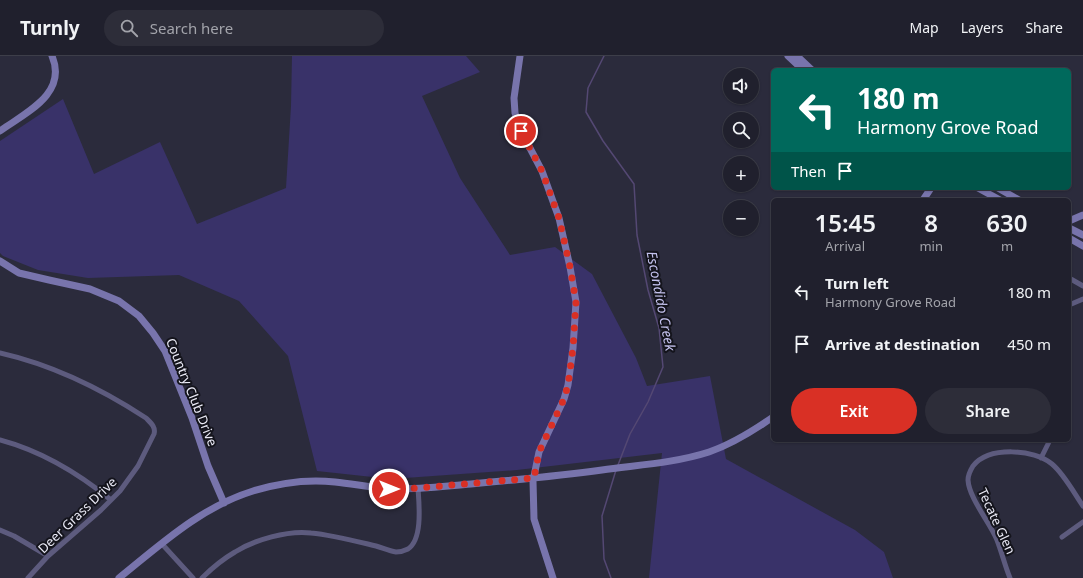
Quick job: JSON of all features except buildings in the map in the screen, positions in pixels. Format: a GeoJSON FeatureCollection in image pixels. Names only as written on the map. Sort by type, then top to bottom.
{"type":"FeatureCollection","features":[{"type":"Feature","properties":{"kind":"street"},"geometry":{"type":"LineString","coordinates":[[0,130],[37,106],[49,93],[55,73],[52,56]]}},
{"type":"Feature","properties":{"kind":"street"},"geometry":{"type":"LineString","coordinates":[[520,56],[514,88],[513,103],[515,113],[521,131],[542,171],[559,218],[576,302],[573,348],[568,385],[564,399],[539,452],[534,478],[534,519],[553,578]]}},
{"type":"Feature","properties":{"kind":"street"},"geometry":{"type":"LineString","coordinates":[[788,56],[802,67]]}},
{"type":"Feature","properties":{"kind":"street"},"geometry":{"type":"LineString","coordinates":[[797,56],[802,67]]}},
{"type":"Feature","properties":{"kind":"street"},"geometry":{"type":"LineString","coordinates":[[982,190],[996,198]]}},
{"type":"Feature","properties":{"kind":"street"},"geometry":{"type":"LineString","coordinates":[[1002,190],[1016,198]]}},
{"type":"Feature","properties":{"kind":"street"},"geometry":{"type":"LineString","coordinates":[[1071,220],[1083,215]]}},
{"type":"Feature","properties":{"kind":"street"},"geometry":{"type":"LineString","coordinates":[[1071,229],[1082,235]]}},
{"type":"Feature","properties":{"kind":"street"},"geometry":{"type":"LineString","coordinates":[[1071,234],[1082,235]]}},
{"type":"Feature","properties":{"kind":"street"},"geometry":{"type":"LineString","coordinates":[[1071,239],[1083,246]]}},
{"type":"Feature","properties":{"kind":"street","name":"Country Club Drive"},"geometry":{"type":"LineString","coordinates":[[0,261],[20,272],[90,289],[119,301],[139,316],[153,332],[165,351],[192,418],[208,466],[224,503]]}},
{"type":"Feature","properties":{"kind":"street"},"geometry":{"type":"LineString","coordinates":[[1071,279],[1083,286]]}},
{"type":"Feature","properties":{"kind":"street"},"geometry":{"type":"LineString","coordinates":[[1071,304],[1083,299]]}},
{"type":"Feature","properties":{"kind":"street","name":"Deer Grass Drive"},"geometry":{"type":"LineString","coordinates":[[0,353],[68,374],[107,394],[146,418],[153,425],[154,430],[154,434],[138,466],[125,484],[111,500],[48,556],[28,578]]}},
{"type":"Feature","properties":{"kind":"street"},"geometry":{"type":"LineString","coordinates":[[119,578],[191,521],[243,494],[261,489],[303,482],[334,482],[389,489],[418,488],[555,476],[689,457],[709,452],[733,442],[755,430],[771,418]]}},
{"type":"Feature","properties":{"kind":"street"},"geometry":{"type":"LineString","coordinates":[[0,440],[52,460],[84,480],[111,500]]}},
{"type":"Feature","properties":{"kind":"street"},"geometry":{"type":"LineString","coordinates":[[1049,442],[1041,458],[1052,464],[1060,472],[1083,506]]}},
{"type":"Feature","properties":{"kind":"street","name":"Tecate Glen"},"geometry":{"type":"LineString","coordinates":[[1010,578],[997,540],[969,488],[968,472],[980,459],[1000,453],[1020,452],[1041,458]]}},
{"type":"Feature","properties":{"kind":"street"},"geometry":{"type":"LineString","coordinates":[[202,578],[218,563],[236,551],[255,543],[286,534],[310,533],[350,540],[392,551],[398,552],[407,550],[413,545],[417,535],[419,504],[418,488]]}},
{"type":"Feature","properties":{"kind":"street"},"geometry":{"type":"LineString","coordinates":[[1062,537],[1083,522]]}},
{"type":"Feature","properties":{"kind":"street"},"geometry":{"type":"LineString","coordinates":[[0,530],[14,536],[48,556]]}},
{"type":"Feature","properties":{"kind":"street"},"geometry":{"type":"LineString","coordinates":[[162,544],[193,578]]}},
{"type":"Feature","properties":{"kind":"shaded area"},"geometry":{"type":"Polygon","coordinates":[[[292,56],[466,56],[480,72],[422,96],[460,178],[510,255],[555,247],[592,274],[636,358],[647,386],[710,376],[726,459],[855,530],[884,552],[893,578],[649,578],[662,453],[517,470],[391,479],[317,471],[288,356],[239,301],[179,275],[88,278],[38,270],[3,256],[0,253],[0,141],[63,99],[94,174],[160,142],[197,224],[286,188],[291,106],[292,56]]]}},
{"type":"Feature","properties":{"kind":"waterway","name":"Escondido Creek"},"geometry":{"type":"LineString","coordinates":[[604,56],[588,88],[586,112],[603,141],[634,184],[637,235],[648,290],[659,328],[663,367],[648,402],[630,434],[618,465]]}},
{"type":"Feature","properties":{"kind":"waterway","name":"Escondido Creek"},"geometry":{"type":"LineString","coordinates":[[611,578],[604,559],[602,516],[616,470]]}},
{"type":"Feature","properties":{"kind":"route"},"geometry":{"type":"LineString","coordinates":[[389,489],[534,478],[535,468],[542,444],[564,399],[570,375],[576,320],[574,285],[559,218],[553,199],[542,171],[521,131]]}}]}
